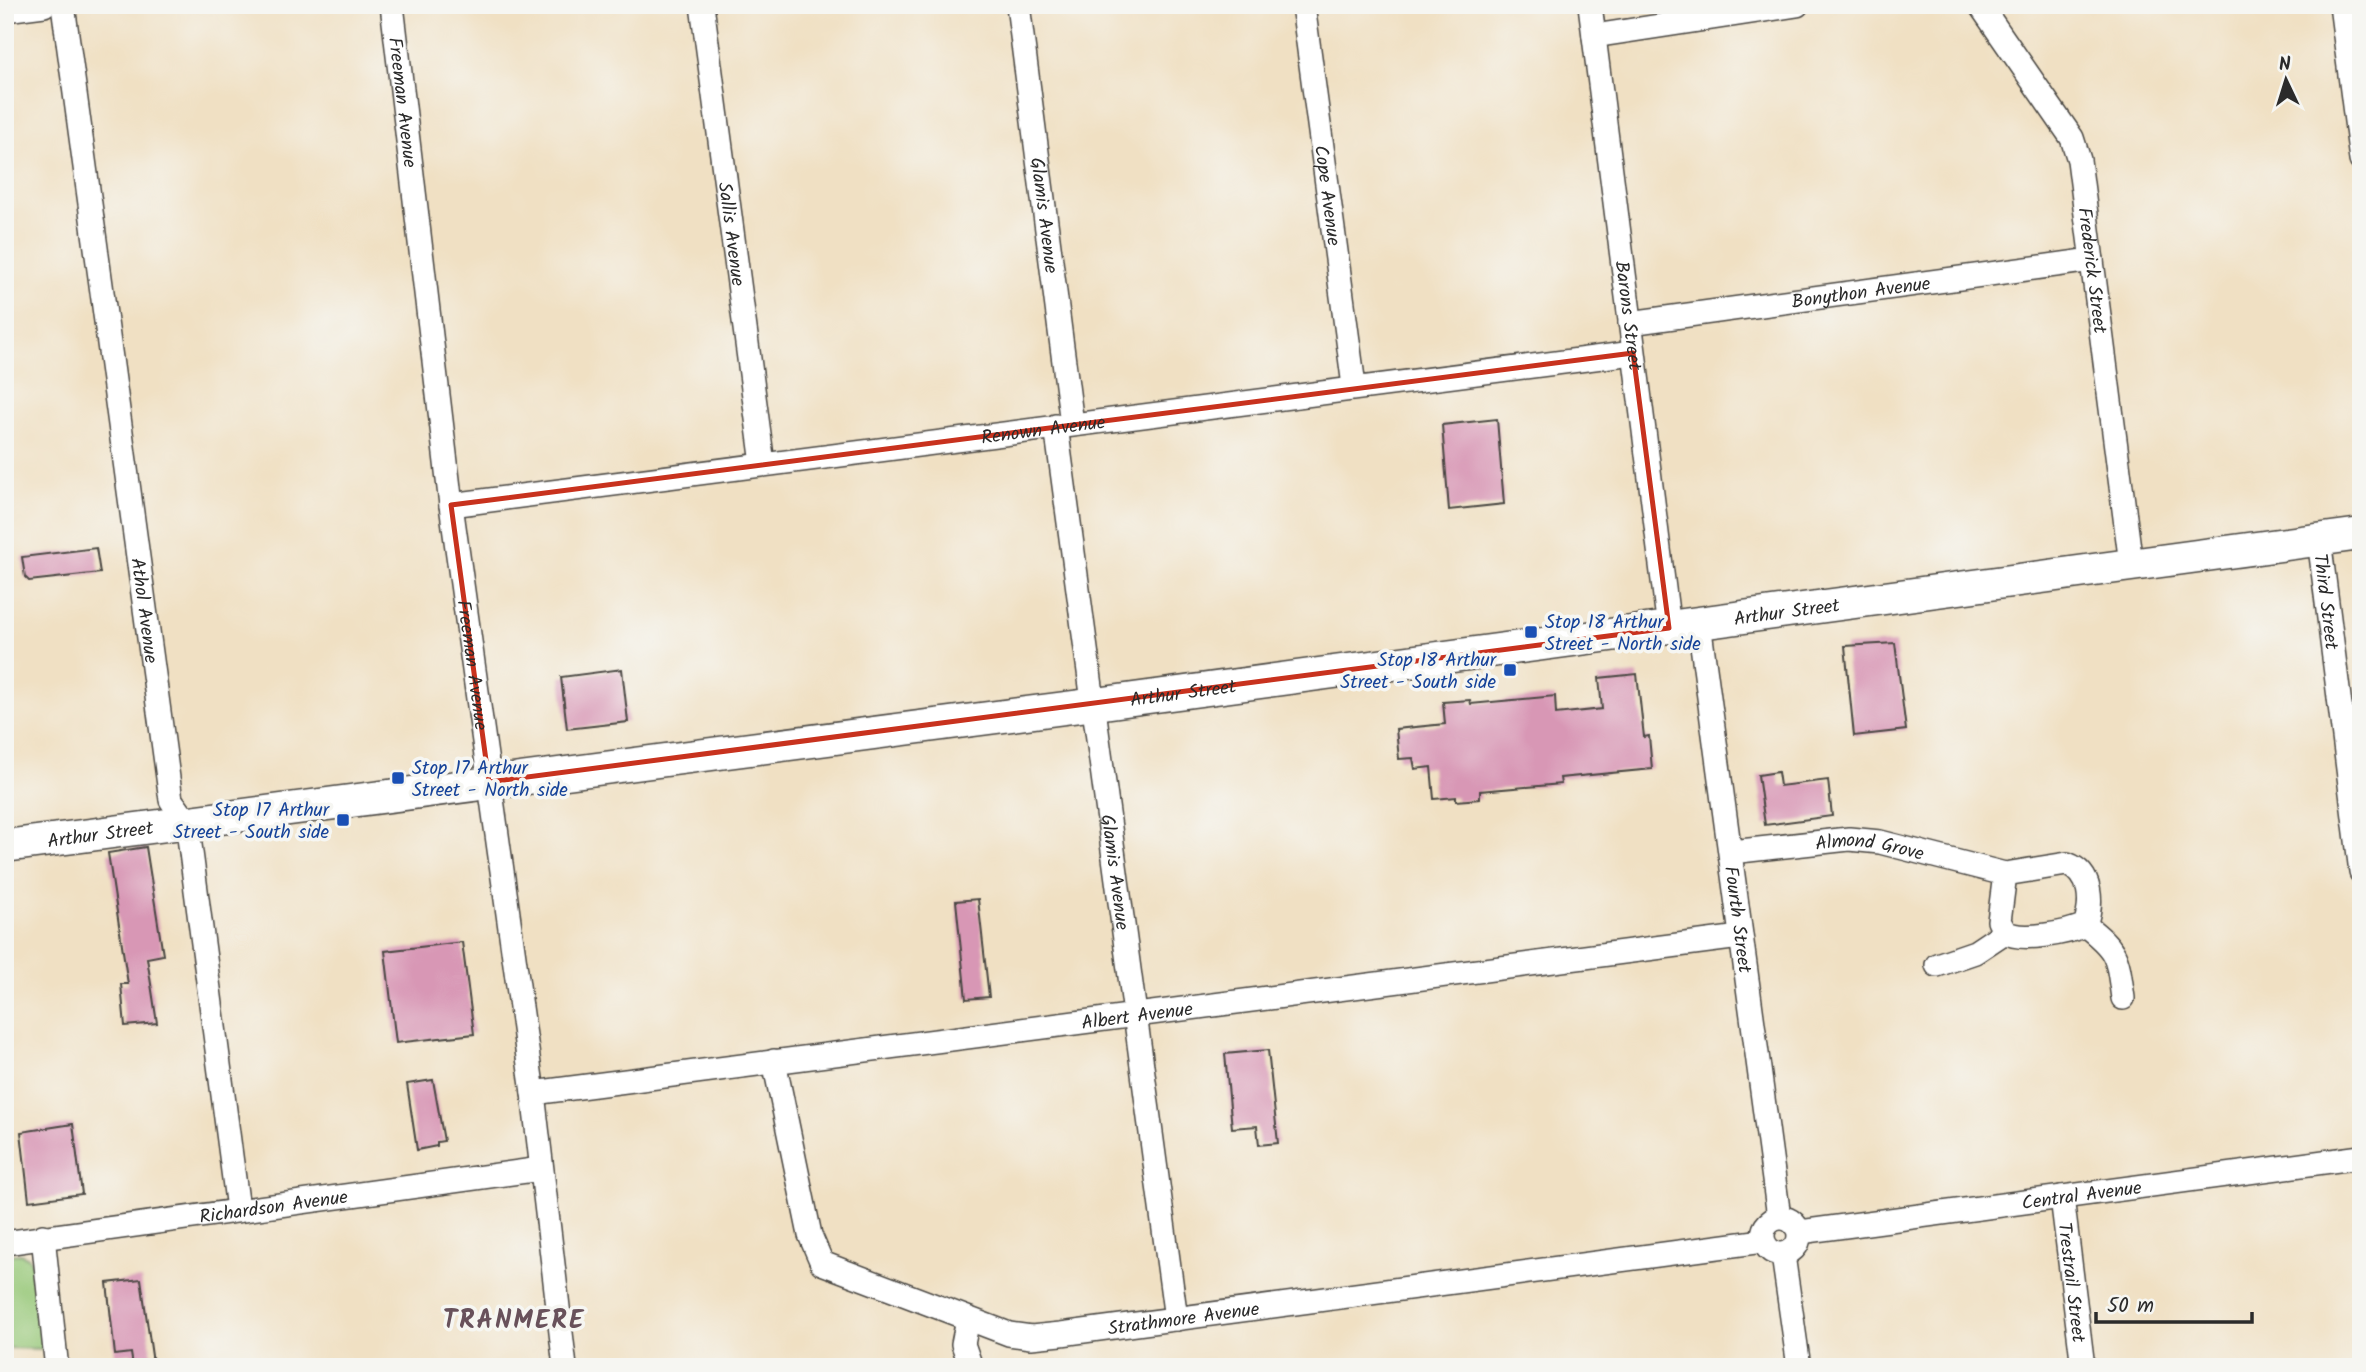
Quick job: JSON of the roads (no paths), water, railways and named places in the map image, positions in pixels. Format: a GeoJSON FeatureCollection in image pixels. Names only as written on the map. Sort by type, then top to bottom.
{"type":"FeatureCollection","features":[{"type":"Feature","properties":{"kind":"street"},"geometry":{"type":"LineString","coordinates":[[5,10],[44,5]]}},
{"type":"Feature","properties":{"kind":"street","name":"Athol Avenue"},"geometry":{"type":"LineString","coordinates":[[63,5],[171,800],[187,822],[238,1209]]}},
{"type":"Feature","properties":{"kind":"street","name":"Freeman Avenue"},"geometry":{"type":"LineString","coordinates":[[392,5],[452,505],[533,1093],[565,1367]]}},
{"type":"Feature","properties":{"kind":"street","name":"Sallis Avenue"},"geometry":{"type":"LineString","coordinates":[[702,5],[763,464]]}},
{"type":"Feature","properties":{"kind":"street","name":"Glamis Avenue"},"geometry":{"type":"LineString","coordinates":[[1018,5],[1096,704],[1134,1014],[1176,1319]]}},
{"type":"Feature","properties":{"kind":"street","name":"Cope Avenue"},"geometry":{"type":"LineString","coordinates":[[1303,5],[1353,386]]}},
{"type":"Feature","properties":{"kind":"street","name":"Barons Street"},"geometry":{"type":"LineString","coordinates":[[1590,5],[1633,353],[1684,625]]}},
{"type":"Feature","properties":{"kind":"street"},"geometry":{"type":"LineString","coordinates":[[1594,36],[1797,5]]}},
{"type":"Feature","properties":{"kind":"street","name":"Frederick Street"},"geometry":{"type":"LineString","coordinates":[[1980,5],[2072,138],[2080,160],[2131,564]]}},
{"type":"Feature","properties":{"kind":"street"},"geometry":{"type":"LineString","coordinates":[[2348,17],[2361,160]]}},
{"type":"Feature","properties":{"kind":"street","name":"Bonython Avenue"},"geometry":{"type":"LineString","coordinates":[[1630,323],[2092,260]]}},
{"type":"Feature","properties":{"kind":"street","name":"Renown Avenue"},"geometry":{"type":"LineString","coordinates":[[452,505],[1353,386],[1633,353]]}},
{"type":"Feature","properties":{"kind":"street","name":"Arthur Street"},"geometry":{"type":"LineString","coordinates":[[5,846],[1096,704],[2361,534]]}},
{"type":"Feature","properties":{"kind":"street","name":"Third Street"},"geometry":{"type":"LineString","coordinates":[[2319,539],[2361,872]]}},
{"type":"Feature","properties":{"kind":"street","name":"Fourth Street"},"geometry":{"type":"LineString","coordinates":[[1684,625],[1731,852],[1740,937],[1779,1217]]}},
{"type":"Feature","properties":{"kind":"street","name":"Almond Grove"},"geometry":{"type":"LineString","coordinates":[[1731,852],[1849,839],[1880,842],[2005,874],[2060,863],[2076,867],[2083,874],[2090,897],[2085,925]]}},
{"type":"Feature","properties":{"kind":"street"},"geometry":{"type":"LineString","coordinates":[[2005,874],[1999,921],[2005,932],[2021,936],[2066,933],[2085,925],[2110,945],[2117,958],[2123,998]]}},
{"type":"Feature","properties":{"kind":"street"},"geometry":{"type":"LineString","coordinates":[[1937,965],[1975,952],[2005,932]]}},
{"type":"Feature","properties":{"kind":"street","name":"Albert Avenue"},"geometry":{"type":"LineString","coordinates":[[533,1093],[1740,937]]}},
{"type":"Feature","properties":{"kind":"street","name":"Strathmore Avenue"},"geometry":{"type":"LineString","coordinates":[[774,1061],[810,1235],[818,1258],[834,1269],[1009,1334],[1031,1337],[1763,1241]]}},
{"type":"Feature","properties":{"kind":"street","name":"Central Avenue"},"geometry":{"type":"LineString","coordinates":[[1800,1232],[2361,1157]]}},
{"type":"Feature","properties":{"kind":"street","name":"Richardson Avenue"},"geometry":{"type":"LineString","coordinates":[[5,1244],[43,1236],[541,1169]]}},
{"type":"Feature","properties":{"kind":"street","name":"Trestrail Street"},"geometry":{"type":"LineString","coordinates":[[2062,1196],[2083,1367]]}},
{"type":"Feature","properties":{"kind":"street"},"geometry":{"type":"LineString","coordinates":[[1779,1217],[1794,1222],[1800,1232],[1796,1249],[1783,1255],[1769,1251],[1763,1241],[1767,1224],[1779,1217]]}},
{"type":"Feature","properties":{"kind":"street"},"geometry":{"type":"LineString","coordinates":[[43,1236],[50,1364]]}},
{"type":"Feature","properties":{"kind":"street"},"geometry":{"type":"LineString","coordinates":[[1783,1255],[1799,1367]]}},
{"type":"Feature","properties":{"kind":"street"},"geometry":{"type":"LineString","coordinates":[[968,1319],[963,1344],[971,1367]]}},
{"type":"Feature","properties":{"kind":"place","name":"Stop 18 Arthur Street - North side"},"geometry":{"type":"Point","coordinates":[1531,632]}},
{"type":"Feature","properties":{"kind":"place","name":"Stop 18 Arthur Street - South side"},"geometry":{"type":"Point","coordinates":[1510,670]}},
{"type":"Feature","properties":{"kind":"place","name":"Stop 17 Arthur Street - North side"},"geometry":{"type":"Point","coordinates":[398,778]}},
{"type":"Feature","properties":{"kind":"place","name":"Stop 17 Arthur Street - South side"},"geometry":{"type":"Point","coordinates":[343,820]}},
{"type":"Feature","properties":{"kind":"district","name":"TRANMERE"},"geometry":{"type":"Point","coordinates":[514,1319]}}]}
